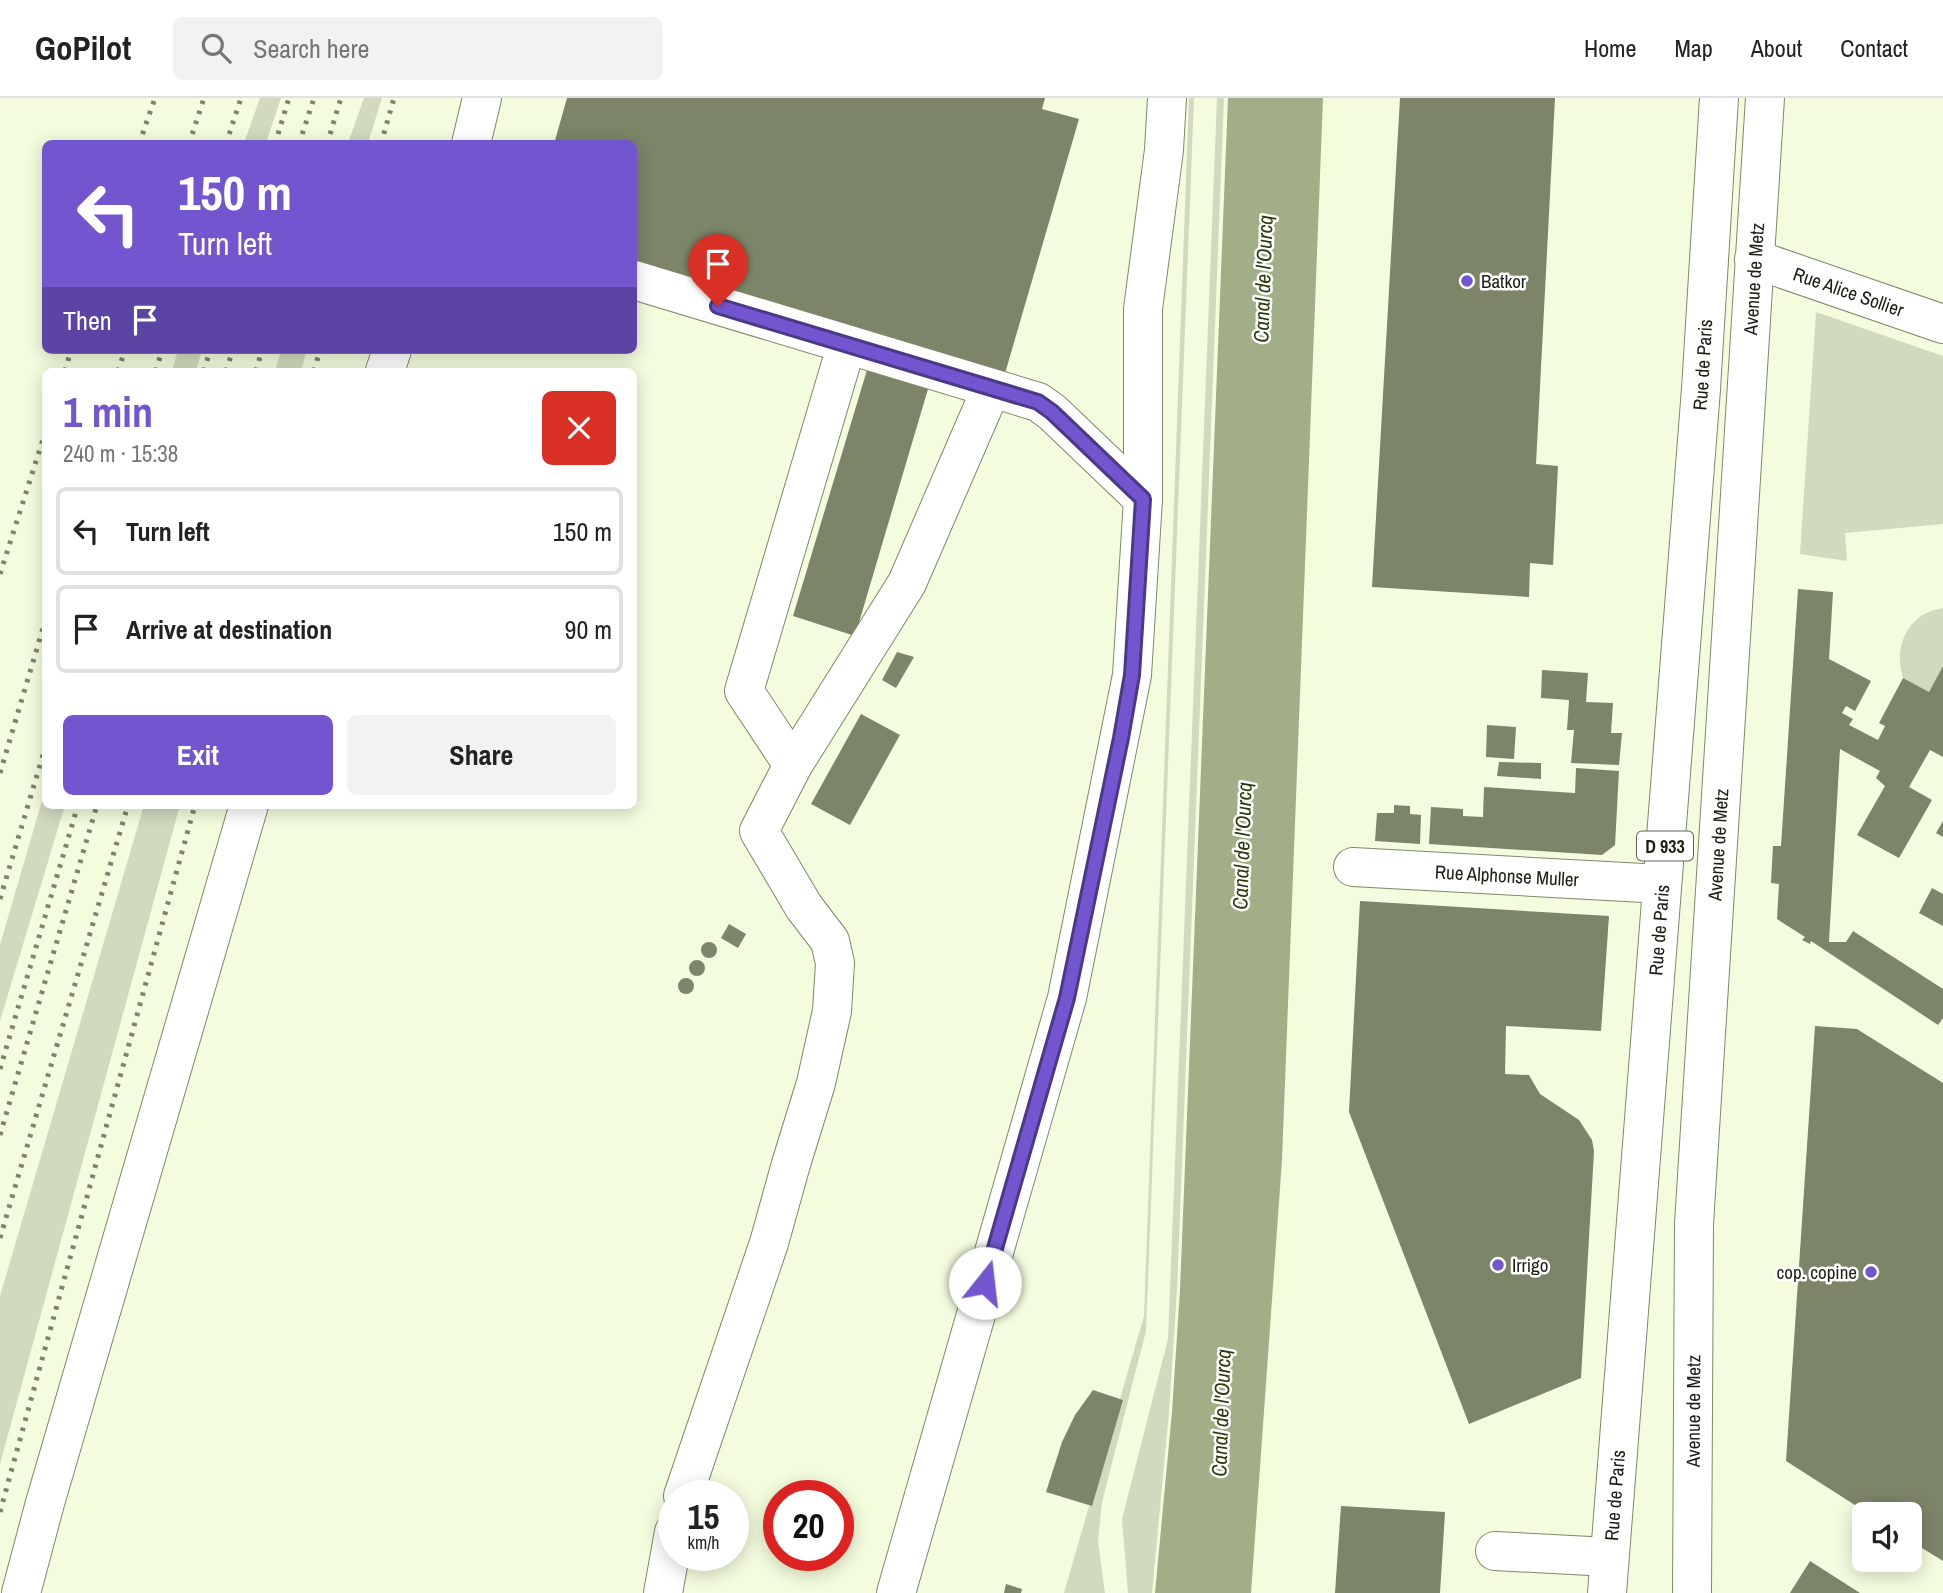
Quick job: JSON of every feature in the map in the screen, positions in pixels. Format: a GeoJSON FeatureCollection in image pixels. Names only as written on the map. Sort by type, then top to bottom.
{"type":"FeatureCollection","features":[{"type":"Feature","properties":{"kind":"main road"},"geometry":{"type":"LineString","coordinates":[[472,140],[482,98]]}},
{"type":"Feature","properties":{"kind":"main road"},"geometry":{"type":"LineString","coordinates":[[895,1593],[1067,998],[1132,675],[1143,499],[1143,309],[1164,150],[1167,98]]}},
{"type":"Feature","properties":{"kind":"main road","name":"Rue de Paris"},"geometry":{"type":"LineString","coordinates":[[1608,1575],[1701,389],[1719,98]]}},
{"type":"Feature","properties":{"kind":"main road","name":"Avenue de Metz"},"geometry":{"type":"LineString","coordinates":[[1692,1593],[1694,1224],[1765,98]]}},
{"type":"Feature","properties":{"kind":"main road","name":"Rue Alice Sollier"},"geometry":{"type":"LineString","coordinates":[[1754,259],[1943,324]]}},
{"type":"Feature","properties":{"kind":"main road"},"geometry":{"type":"LineString","coordinates":[[637,281],[1038,402],[1143,499]]}},
{"type":"Feature","properties":{"kind":"main road"},"geometry":{"type":"LineString","coordinates":[[793,765],[744,691],[843,358]]}},
{"type":"Feature","properties":{"kind":"main road"},"geometry":{"type":"LineString","coordinates":[[688,1480],[769,1243],[790,1164],[816,1083],[832,1011],[835,963],[830,941],[804,907],[759,831],[793,765],[907,583],[991,389]]}},
{"type":"Feature","properties":{"kind":"main road"},"geometry":{"type":"LineString","coordinates":[[22,1593],[53,1477],[247,809]]}},
{"type":"Feature","properties":{"kind":"main road","name":"Rue Alphonse Muller"},"geometry":{"type":"LineString","coordinates":[[1353,867],[1662,884]]}},
{"type":"Feature","properties":{"kind":"main road"},"geometry":{"type":"LineString","coordinates":[[1495,1551],[1608,1575]]}},
{"type":"Feature","properties":{"kind":"main road"},"geometry":{"type":"LineString","coordinates":[[663,1593],[667,1571]]}},
{"type":"Feature","properties":{"kind":"shaded area"},"geometry":{"type":"Polygon","coordinates":[[[260,98],[281,98],[267,140],[245,140],[260,98]]]}},
{"type":"Feature","properties":{"kind":"shaded area"},"geometry":{"type":"Polygon","coordinates":[[[364,98],[382,98],[369,140],[349,140],[364,98]]]}},
{"type":"Feature","properties":{"kind":"shaded area"},"geometry":{"type":"Polygon","coordinates":[[[1189,98],[1194,98],[1146,1331],[1102,1502],[1098,1541],[1105,1593],[1064,1593],[1144,1316],[1189,98]]]}},
{"type":"Feature","properties":{"kind":"shaded area"},"geometry":{"type":"Polygon","coordinates":[[[1217,98],[1224,98],[1177,1290],[1152,1593],[1128,1593],[1122,1519],[1168,1339],[1217,98]]]}},
{"type":"Feature","properties":{"kind":"shaded area"},"geometry":{"type":"Polygon","coordinates":[[[1816,312],[1943,356],[1943,524],[1845,533],[1847,561],[1800,554],[1816,312]]]}},
{"type":"Feature","properties":{"kind":"shaded area"},"geometry":{"type":"Polygon","coordinates":[[[177,354],[201,354],[197,368],[173,368],[177,354]]]}},
{"type":"Feature","properties":{"kind":"shaded area"},"geometry":{"type":"Polygon","coordinates":[[[280,354],[306,354],[302,368],[276,368],[280,354]]]}},
{"type":"Feature","properties":{"kind":"shaded area"},"geometry":{"type":"Polygon","coordinates":[[[1943,608],[1943,666],[1929,692],[1903,678],[1900,654],[1906,633],[1912,624],[1931,611],[1943,608]]]}},
{"type":"Feature","properties":{"kind":"shaded area"},"geometry":{"type":"Polygon","coordinates":[[[42,800],[42,809],[64,809],[0,1021],[0,945],[42,800]]]}},
{"type":"Feature","properties":{"kind":"shaded area"},"geometry":{"type":"Polygon","coordinates":[[[143,809],[179,809],[0,1464],[0,1296],[143,809]]]}},
{"type":"Feature","properties":{"kind":"water","name":"Canal de l'Ourcq"},"geometry":{"type":"Polygon","coordinates":[[[1228,98],[1323,98],[1282,1160],[1251,1593],[1155,1593],[1180,1290],[1228,98]]]}},
{"type":"Feature","properties":{"kind":"building"},"geometry":{"type":"Polygon","coordinates":[[[567,98],[1045,98],[1042,109],[1079,119],[1004,377],[637,270],[637,140],[555,140],[567,98]]]}},
{"type":"Feature","properties":{"kind":"building","name":"Batkor"},"geometry":{"type":"Polygon","coordinates":[[[1400,98],[1555,98],[1536,464],[1558,466],[1553,565],[1530,563],[1529,597],[1372,587],[1400,98]]]}},
{"type":"Feature","properties":{"kind":"building"},"geometry":{"type":"Polygon","coordinates":[[[867,370],[928,389],[855,636],[793,616],[867,370]]]}},
{"type":"Feature","properties":{"kind":"building"},"geometry":{"type":"Polygon","coordinates":[[[1798,589],[1833,592],[1829,659],[1871,681],[1855,711],[1846,706],[1842,713],[1853,719],[1849,725],[1878,740],[1885,726],[1879,723],[1903,678],[1929,692],[1943,666],[1943,757],[1930,750],[1909,787],[1932,800],[1899,858],[1857,835],[1885,786],[1876,778],[1880,771],[1840,749],[1829,942],[1846,942],[1853,931],[1943,989],[1943,1018],[1938,1025],[1811,941],[1810,944],[1802,940],[1805,937],[1777,919],[1779,884],[1771,883],[1773,846],[1781,846],[1798,589]]]}},
{"type":"Feature","properties":{"kind":"building"},"geometry":{"type":"Polygon","coordinates":[[[897,652],[914,657],[896,688],[882,680],[897,652]]]}},
{"type":"Feature","properties":{"kind":"building"},"geometry":{"type":"Polygon","coordinates":[[[1542,670],[1588,673],[1586,702],[1613,703],[1611,733],[1622,733],[1619,765],[1571,763],[1574,730],[1567,730],[1569,700],[1541,698],[1542,670]]]}},
{"type":"Feature","properties":{"kind":"building"},"geometry":{"type":"Polygon","coordinates":[[[861,714],[900,735],[850,825],[811,804],[861,714]]]}},
{"type":"Feature","properties":{"kind":"building"},"geometry":{"type":"Polygon","coordinates":[[[1487,725],[1516,727],[1514,759],[1486,757],[1487,725]]]}},
{"type":"Feature","properties":{"kind":"building"},"geometry":{"type":"Polygon","coordinates":[[[1499,762],[1541,763],[1541,779],[1497,776],[1499,762]]]}},
{"type":"Feature","properties":{"kind":"building"},"geometry":{"type":"Polygon","coordinates":[[[1576,768],[1619,771],[1615,845],[1602,855],[1429,844],[1431,807],[1463,809],[1463,816],[1483,817],[1484,787],[1575,793],[1576,768]]]}},
{"type":"Feature","properties":{"kind":"building"},"geometry":{"type":"Polygon","coordinates":[[[1394,805],[1410,806],[1410,814],[1421,815],[1420,844],[1375,841],[1377,813],[1394,813],[1394,805]]]}},
{"type":"Feature","properties":{"kind":"building"},"geometry":{"type":"Polygon","coordinates":[[[1943,821],[1943,837],[1936,833],[1943,821]]]}},
{"type":"Feature","properties":{"kind":"building"},"geometry":{"type":"Polygon","coordinates":[[[1932,888],[1943,894],[1943,926],[1919,913],[1932,888]]]}},
{"type":"Feature","properties":{"kind":"building","name":"Irrigo"},"geometry":{"type":"Polygon","coordinates":[[[1360,901],[1609,916],[1601,1031],[1506,1026],[1505,1074],[1529,1075],[1540,1094],[1579,1120],[1592,1140],[1594,1151],[1581,1378],[1469,1424],[1349,1112],[1360,901]]]}},
{"type":"Feature","properties":{"kind":"building"},"geometry":{"type":"Polygon","coordinates":[[[729,924],[746,934],[738,948],[721,938],[729,924]]]}},
{"type":"Feature","properties":{"kind":"building"},"geometry":{"type":"Polygon","coordinates":[[[709,942],[715,944],[715,956],[709,958],[703,956],[701,950],[703,944],[709,942]]]}},
{"type":"Feature","properties":{"kind":"building"},"geometry":{"type":"Polygon","coordinates":[[[697,960],[703,962],[703,974],[697,976],[691,974],[689,968],[691,962],[697,960]]]}},
{"type":"Feature","properties":{"kind":"building"},"geometry":{"type":"Polygon","coordinates":[[[686,978],[692,980],[692,992],[686,994],[680,992],[678,986],[680,980],[686,978]]]}},
{"type":"Feature","properties":{"kind":"building","name":"cop. copine"},"geometry":{"type":"Polygon","coordinates":[[[1815,1026],[1857,1029],[1943,1083],[1943,1561],[1922,1548],[1922,1502],[1852,1503],[1786,1461],[1815,1026]]]}},
{"type":"Feature","properties":{"kind":"building"},"geometry":{"type":"Polygon","coordinates":[[[1093,1390],[1123,1400],[1092,1506],[1046,1492],[1062,1442],[1075,1415],[1093,1390]]]}},
{"type":"Feature","properties":{"kind":"building"},"geometry":{"type":"Polygon","coordinates":[[[1341,1506],[1445,1512],[1440,1593],[1335,1593],[1341,1506]]]}},
{"type":"Feature","properties":{"kind":"building"},"geometry":{"type":"Polygon","coordinates":[[[1810,1561],[1860,1593],[1790,1593],[1810,1561]]]}},
{"type":"Feature","properties":{"kind":"building"},"geometry":{"type":"Polygon","coordinates":[[[1006,1584],[1022,1589],[1021,1593],[1004,1593],[1006,1584]]]}},
{"type":"Feature","properties":{"kind":"railway"},"geometry":{"type":"LineString","coordinates":[[140,140],[155,98]]}},
{"type":"Feature","properties":{"kind":"railway"},"geometry":{"type":"LineString","coordinates":[[190,140],[204,98]]}},
{"type":"Feature","properties":{"kind":"railway"},"geometry":{"type":"LineString","coordinates":[[227,140],[241,98]]}},
{"type":"Feature","properties":{"kind":"railway"},"geometry":{"type":"LineString","coordinates":[[276,140],[289,98]]}},
{"type":"Feature","properties":{"kind":"railway"},"geometry":{"type":"LineString","coordinates":[[300,140],[314,98]]}},
{"type":"Feature","properties":{"kind":"railway"},"geometry":{"type":"LineString","coordinates":[[328,140],[341,98]]}},
{"type":"Feature","properties":{"kind":"railway"},"geometry":{"type":"LineString","coordinates":[[382,140],[394,98]]}},
{"type":"Feature","properties":{"kind":"railway"},"geometry":{"type":"LineString","coordinates":[[66,368],[70,354]]}},
{"type":"Feature","properties":{"kind":"railway"},"geometry":{"type":"LineString","coordinates":[[119,368],[124,354]]}},
{"type":"Feature","properties":{"kind":"railway"},"geometry":{"type":"LineString","coordinates":[[157,368],[161,354]]}},
{"type":"Feature","properties":{"kind":"railway"},"geometry":{"type":"LineString","coordinates":[[205,368],[209,354]]}},
{"type":"Feature","properties":{"kind":"railway"},"geometry":{"type":"LineString","coordinates":[[227,368],[232,354]]}},
{"type":"Feature","properties":{"kind":"railway"},"geometry":{"type":"LineString","coordinates":[[257,368],[261,354]]}},
{"type":"Feature","properties":{"kind":"railway"},"geometry":{"type":"LineString","coordinates":[[315,368],[319,354]]}},
{"type":"Feature","properties":{"kind":"railway"},"geometry":{"type":"LineString","coordinates":[[0,574],[42,443]]}},
{"type":"Feature","properties":{"kind":"railway"},"geometry":{"type":"LineString","coordinates":[[0,773],[42,631]]}},
{"type":"Feature","properties":{"kind":"railway"},"geometry":{"type":"LineString","coordinates":[[0,899],[42,758]]}},
{"type":"Feature","properties":{"kind":"railway"},"geometry":{"type":"LineString","coordinates":[[0,1069],[77,809]]}},
{"type":"Feature","properties":{"kind":"railway"},"geometry":{"type":"LineString","coordinates":[[0,1135],[96,809]]}},
{"type":"Feature","properties":{"kind":"railway"},"geometry":{"type":"LineString","coordinates":[[0,1238],[127,809]]}},
{"type":"Feature","properties":{"kind":"railway"},"geometry":{"type":"LineString","coordinates":[[0,1512],[194,809]]}},
{"type":"Feature","properties":{"kind":"place","name":"Batkor"},"geometry":{"type":"Point","coordinates":[1467,281]}},
{"type":"Feature","properties":{"kind":"place","name":"Irrigo"},"geometry":{"type":"Point","coordinates":[1498,1265]}},
{"type":"Feature","properties":{"kind":"place","name":"cop. copine"},"geometry":{"type":"Point","coordinates":[1871,1272]}},
{"type":"Feature","properties":{"kind":"route"},"geometry":{"type":"LineString","coordinates":[[718,306],[1038,402],[1052,412],[1143,499],[1132,675],[1121,738],[1067,998],[985,1283]]}}]}
